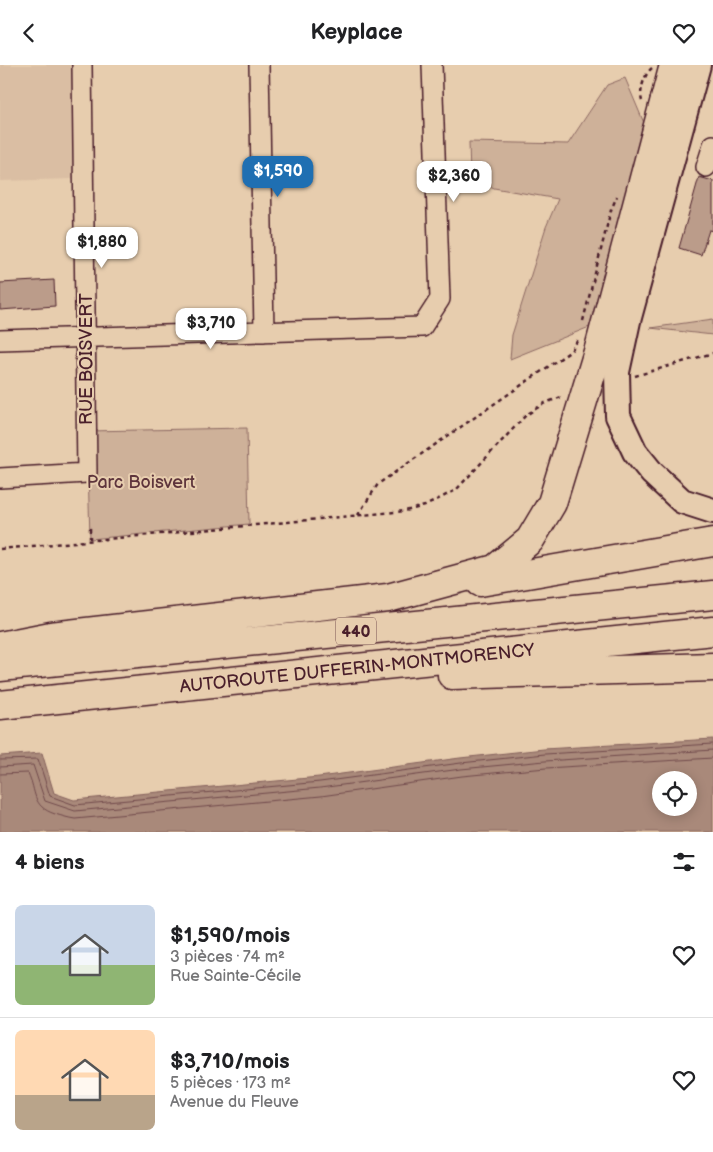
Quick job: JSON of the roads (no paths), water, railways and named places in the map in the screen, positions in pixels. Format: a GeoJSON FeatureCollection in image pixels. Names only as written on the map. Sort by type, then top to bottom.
{"type":"FeatureCollection","features":[{"type":"Feature","properties":{"kind":"highway"},"geometry":{"type":"LineString","coordinates":[[388,597],[495,569],[530,540],[552,503],[600,345],[674,65]]}},
{"type":"Feature","properties":{"kind":"highway"},"geometry":{"type":"LineString","coordinates":[[0,646],[51,636],[388,597],[713,542]]}},
{"type":"Feature","properties":{"kind":"highway","name":"AUTOROUTE DUFFERIN-MONTMORENCY"},"geometry":{"type":"LineString","coordinates":[[0,667],[713,595]]}},
{"type":"Feature","properties":{"kind":"highway","name":"AUTOROUTE DUFFERIN-MONTMORENCY"},"geometry":{"type":"LineString","coordinates":[[0,705],[713,631]]}},
{"type":"Feature","properties":{"kind":"highway"},"geometry":{"type":"LineString","coordinates":[[233,681],[713,667]]}},
{"type":"Feature","properties":{"kind":"main road"},"geometry":{"type":"LineString","coordinates":[[698,65],[628,321],[617,371],[618,416],[634,452],[652,473],[682,501],[713,511]]}},
{"type":"Feature","properties":{"kind":"street","name":"RUE BOISVERT"},"geometry":{"type":"LineString","coordinates":[[0,478],[87,473],[87,335],[82,65]]}},
{"type":"Feature","properties":{"kind":"street"},"geometry":{"type":"LineString","coordinates":[[259,65],[264,332]]}},
{"type":"Feature","properties":{"kind":"street"},"geometry":{"type":"LineString","coordinates":[[0,340],[87,335],[422,327],[440,299],[432,65]]}},
{"type":"Feature","properties":{"kind":"street"},"geometry":{"type":"LineString","coordinates":[[706,167],[713,145]]}},
{"type":"Feature","properties":{"kind":"water"},"geometry":{"type":"Polygon","coordinates":[[[713,739],[713,832],[0,832],[0,756],[42,753],[54,793],[74,800],[319,777],[544,749],[713,739]]]}},
{"type":"Feature","properties":{"kind":"park label","name":"Parc Boisvert"},"geometry":{"type":"Point","coordinates":[141,482]}}]}
